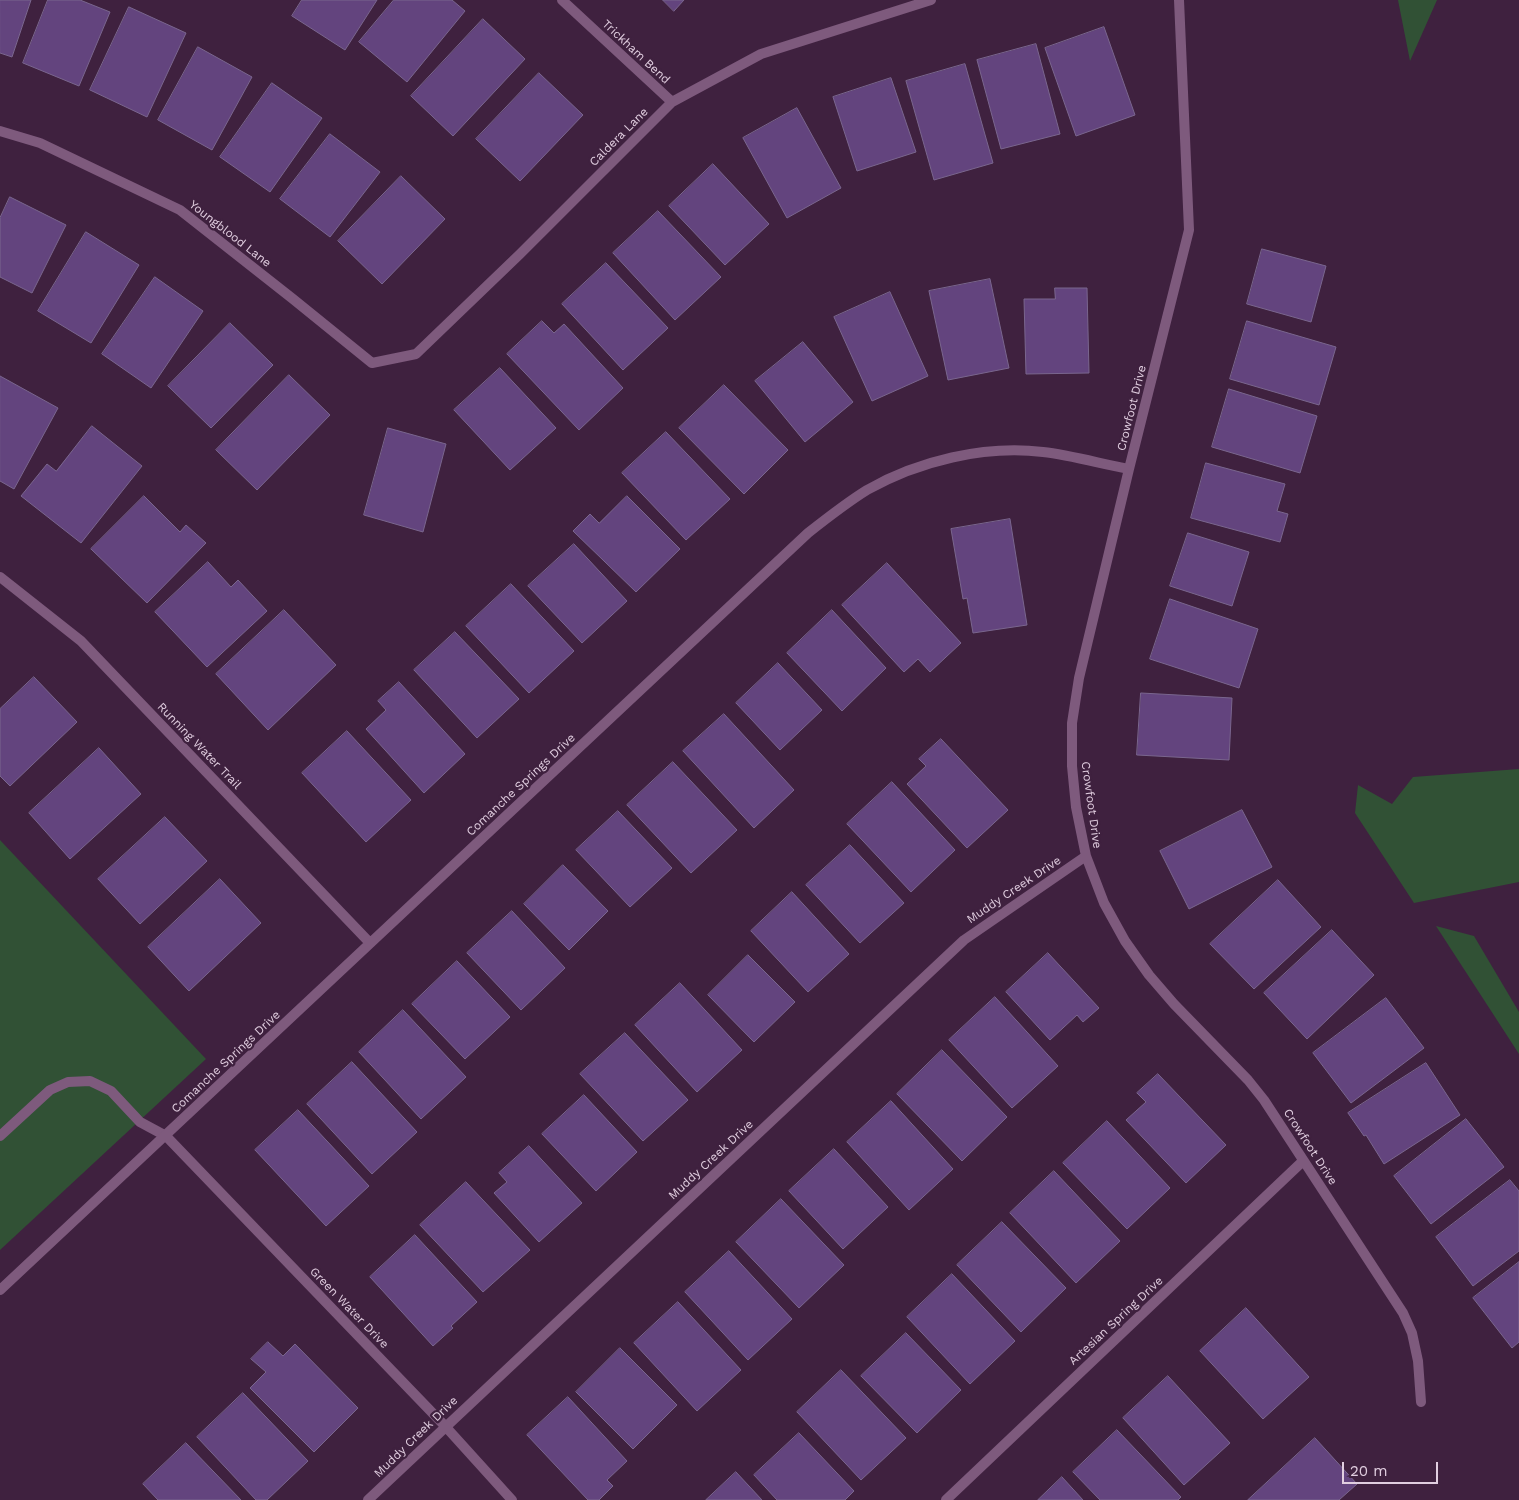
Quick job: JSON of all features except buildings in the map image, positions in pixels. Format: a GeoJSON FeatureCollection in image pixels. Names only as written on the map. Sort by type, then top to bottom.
{"type":"FeatureCollection","features":[{"type":"Feature","properties":{"kind":"street","name":"Trickham Bend"},"geometry":{"type":"LineString","coordinates":[[562,0],[672,102]]}},
{"type":"Feature","properties":{"kind":"street","name":"Caldera Lane"},"geometry":{"type":"LineString","coordinates":[[372,363],[416,354],[527,248],[672,102],[761,54],[931,0]]}},
{"type":"Feature","properties":{"kind":"street","name":"Crowfoot Drive"},"geometry":{"type":"LineString","coordinates":[[1179,0],[1189,230],[1079,678],[1072,723],[1072,766],[1076,807],[1086,856],[1104,903],[1125,941],[1149,975],[1174,1004],[1248,1080],[1264,1100],[1403,1313],[1412,1333],[1416,1351],[1421,1402]]}},
{"type":"Feature","properties":{"kind":"street","name":"Youngblood Lane"},"geometry":{"type":"LineString","coordinates":[[0,131],[40,143],[180,210],[372,363]]}},
{"type":"Feature","properties":{"kind":"street","name":"Comanche Springs Drive"},"geometry":{"type":"LineString","coordinates":[[0,1290],[808,533],[839,508],[867,490],[903,473],[935,462],[1003,450],[1044,452],[1129,469]]}},
{"type":"Feature","properties":{"kind":"street","name":"Running Water Trail"},"geometry":{"type":"LineString","coordinates":[[0,577],[81,641],[370,943]]}},
{"type":"Feature","properties":{"kind":"street","name":"Muddy Creek Drive"},"geometry":{"type":"LineString","coordinates":[[368,1500],[964,940],[1086,856]]}},
{"type":"Feature","properties":{"kind":"street","name":"Green Water Drive"},"geometry":{"type":"LineString","coordinates":[[0,1136],[50,1090],[68,1082],[90,1081],[111,1091],[140,1122],[166,1136],[445,1426],[512,1500]]}},
{"type":"Feature","properties":{"kind":"street","name":"Artesian Spring Drive"},"geometry":{"type":"LineString","coordinates":[[946,1500],[1303,1161]]}},
{"type":"Feature","properties":{"kind":"green space"},"geometry":{"type":"Polygon","coordinates":[[[1398,0],[1437,0],[1410,61],[1398,0]]]}},
{"type":"Feature","properties":{"kind":"green space"},"geometry":{"type":"Polygon","coordinates":[[[1519,769],[1519,882],[1414,903],[1355,813],[1358,785],[1392,804],[1413,777],[1519,769]]]}},
{"type":"Feature","properties":{"kind":"green space"},"geometry":{"type":"Polygon","coordinates":[[[0,840],[206,1059],[0,1250],[0,840]]]}},
{"type":"Feature","properties":{"kind":"green space"},"geometry":{"type":"Polygon","coordinates":[[[1436,926],[1474,936],[1519,1012],[1519,1054],[1436,926]]]}}]}
